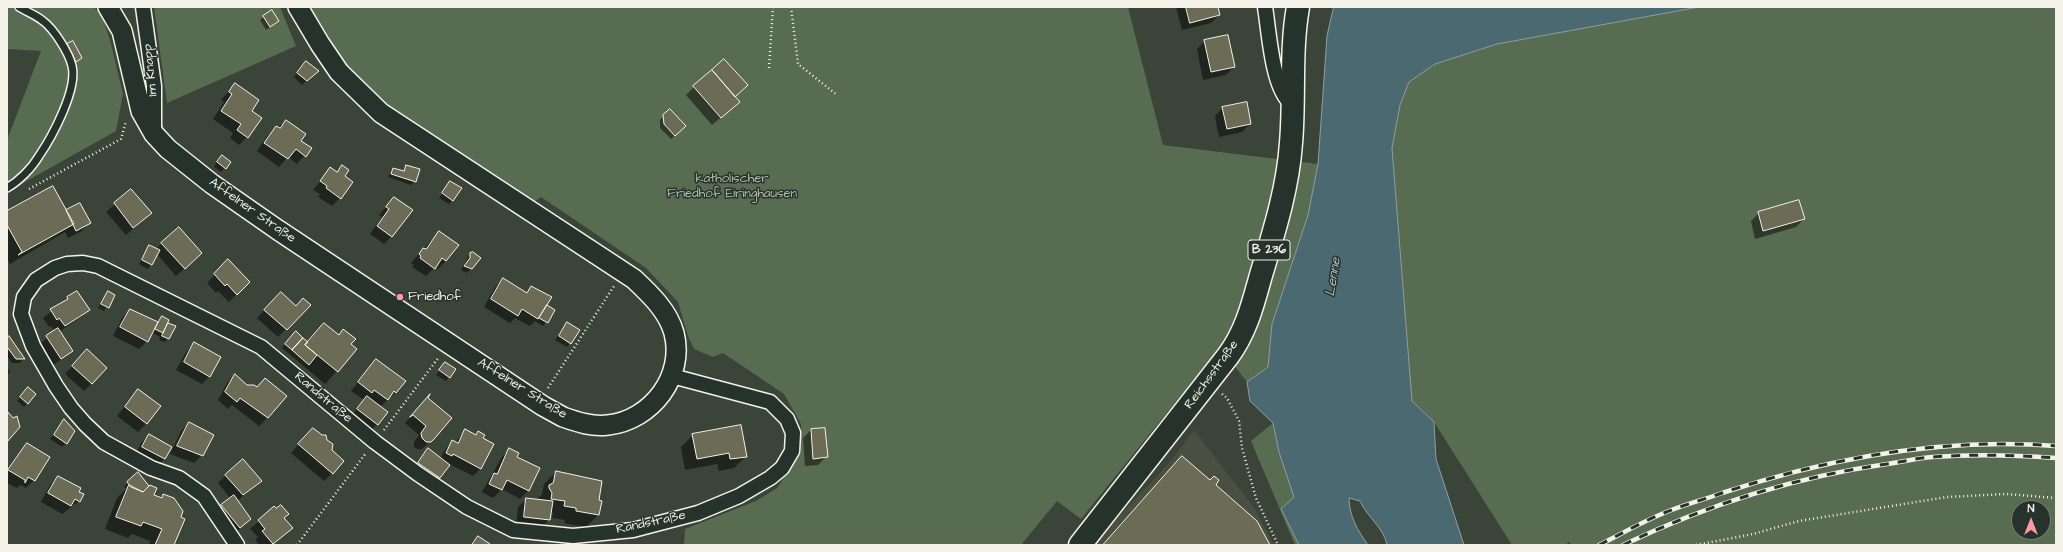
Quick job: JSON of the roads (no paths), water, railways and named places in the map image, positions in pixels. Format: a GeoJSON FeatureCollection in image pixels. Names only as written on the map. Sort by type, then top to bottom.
{"type":"FeatureCollection","features":[{"type":"Feature","properties":{"kind":"main road","name":"Affelner Straße"},"geometry":{"type":"LineString","coordinates":[[108,7],[122,31],[137,100],[145,122],[168,149],[206,179],[278,230],[537,402],[563,417],[578,423],[593,425],[621,422],[642,413],[653,403],[669,384],[675,364],[676,346],[667,316],[648,291],[623,272],[381,114],[339,72],[298,7]]}},
{"type":"Feature","properties":{"kind":"main road","name":"B 236"},"geometry":{"type":"LineString","coordinates":[[1292,104],[1293,53],[1298,7]]}},
{"type":"Feature","properties":{"kind":"main road","name":"Reichsstraße"},"geometry":{"type":"LineString","coordinates":[[1080,545],[1238,343],[1251,312],[1275,229],[1288,176],[1292,136],[1292,104]]}},
{"type":"Feature","properties":{"kind":"street","name":"Im Knapp"},"geometry":{"type":"LineString","coordinates":[[142,7],[154,86],[154,134]]}},
{"type":"Feature","properties":{"kind":"street"},"geometry":{"type":"LineString","coordinates":[[1265,7],[1280,87],[1285,99],[1292,104]]}},
{"type":"Feature","properties":{"kind":"street","name":"Randstraße"},"geometry":{"type":"LineString","coordinates":[[237,545],[204,496],[180,478],[151,468],[104,442],[71,408],[33,346],[20,314],[24,297],[36,280],[44,273],[67,264],[83,263],[98,266],[261,347],[375,442],[418,474],[467,507],[513,530],[573,536],[633,530],[698,513],[739,496],[770,478],[782,468],[792,451],[793,433],[788,419],[770,402],[672,376]]}},
{"type":"Feature","properties":{"kind":"lane"},"geometry":{"type":"LineString","coordinates":[[7,188],[14,183],[39,157],[71,91],[73,67],[64,47],[44,21],[19,7]]}},
{"type":"Feature","properties":{"kind":"water","name":"Lenne"},"geometry":{"type":"Polygon","coordinates":[[[1334,7],[1699,7],[1497,44],[1435,64],[1409,82],[1400,105],[1392,148],[1412,401],[1434,422],[1436,459],[1464,545],[1387,545],[1379,528],[1360,501],[1349,498],[1352,517],[1368,545],[1299,545],[1281,509],[1294,497],[1279,452],[1273,423],[1250,401],[1247,382],[1268,367],[1272,324],[1308,215],[1318,164],[1327,36],[1334,7]]]}},
{"type":"Feature","properties":{"kind":"railway"},"geometry":{"type":"LineString","coordinates":[[1599,545],[1648,520],[1678,507],[1762,481],[1845,460],[1887,453],[1971,445],[2014,444],[2056,446]]}},
{"type":"Feature","properties":{"kind":"railway"},"geometry":{"type":"LineString","coordinates":[[1623,545],[1687,517],[1752,494],[1853,470],[1921,458],[1963,455],[2056,458]]}},
{"type":"Feature","properties":{"kind":"place","name":"Friedhof"},"geometry":{"type":"Point","coordinates":[400,297]}},
{"type":"Feature","properties":{"kind":"park label","name":"katholischer Friedhof Eiringhausen"},"geometry":{"type":"Point","coordinates":[732,186]}}]}
